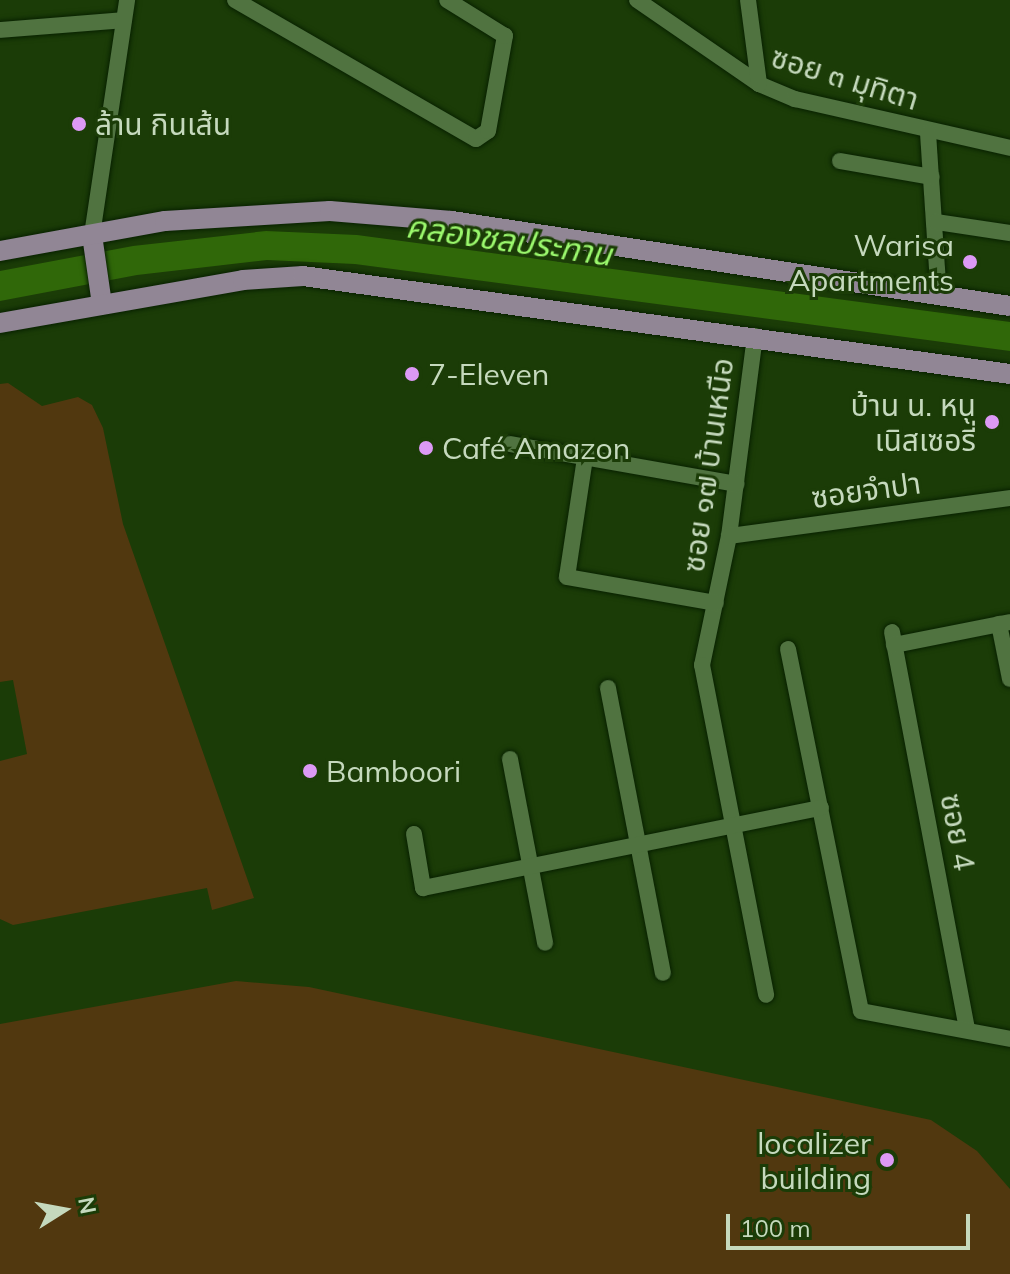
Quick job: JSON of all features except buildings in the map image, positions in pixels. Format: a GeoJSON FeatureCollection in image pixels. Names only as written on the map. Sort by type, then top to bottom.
{"type":"FeatureCollection","features":[{"type":"Feature","properties":{"kind":"main road"},"geometry":{"type":"LineString","coordinates":[[0,251],[92,240],[213,216],[382,214],[1010,306]]}},
{"type":"Feature","properties":{"kind":"main road"},"geometry":{"type":"LineString","coordinates":[[92,240],[101,295]]}},
{"type":"Feature","properties":{"kind":"main road"},"geometry":{"type":"LineString","coordinates":[[0,323],[101,295],[303,276],[755,336],[1010,374]]}},
{"type":"Feature","properties":{"kind":"street"},"geometry":{"type":"LineString","coordinates":[[92,240],[127,0]]}},
{"type":"Feature","properties":{"kind":"street"},"geometry":{"type":"LineString","coordinates":[[235,0],[476,139],[488,131],[505,36],[447,0]]}},
{"type":"Feature","properties":{"kind":"street","name":"ซอย ๓ มุทิตา"},"geometry":{"type":"LineString","coordinates":[[637,0],[759,84],[795,99],[928,133],[1010,148]]}},
{"type":"Feature","properties":{"kind":"street"},"geometry":{"type":"LineString","coordinates":[[748,0],[759,84]]}},
{"type":"Feature","properties":{"kind":"street"},"geometry":{"type":"LineString","coordinates":[[0,30],[124,20]]}},
{"type":"Feature","properties":{"kind":"street"},"geometry":{"type":"LineString","coordinates":[[928,133],[937,222],[939,297]]}},
{"type":"Feature","properties":{"kind":"street"},"geometry":{"type":"LineString","coordinates":[[840,161],[932,177]]}},
{"type":"Feature","properties":{"kind":"street"},"geometry":{"type":"LineString","coordinates":[[937,222],[1010,233]]}},
{"type":"Feature","properties":{"kind":"street","name":"ซอย ๑๗ บ้านเหนือ"},"geometry":{"type":"LineString","coordinates":[[755,336],[729,536],[702,665],[766,995]]}},
{"type":"Feature","properties":{"kind":"street"},"geometry":{"type":"LineString","coordinates":[[510,444],[736,484]]}},
{"type":"Feature","properties":{"kind":"street"},"geometry":{"type":"LineString","coordinates":[[585,458],[567,577],[716,603]]}},
{"type":"Feature","properties":{"kind":"street","name":"ซอยจำปา"},"geometry":{"type":"LineString","coordinates":[[729,536],[1010,498]]}},
{"type":"Feature","properties":{"kind":"street"},"geometry":{"type":"LineString","coordinates":[[1005,623],[1010,679]]}},
{"type":"Feature","properties":{"kind":"street","name":"ซอย 4"},"geometry":{"type":"LineString","coordinates":[[967,1029],[893,638],[1005,623]]}},
{"type":"Feature","properties":{"kind":"street"},"geometry":{"type":"LineString","coordinates":[[788,649],[861,1011],[1010,1039]]}},
{"type":"Feature","properties":{"kind":"street"},"geometry":{"type":"LineString","coordinates":[[608,688],[663,973]]}},
{"type":"Feature","properties":{"kind":"street"},"geometry":{"type":"LineString","coordinates":[[510,759],[545,943]]}},
{"type":"Feature","properties":{"kind":"street"},"geometry":{"type":"LineString","coordinates":[[414,834],[423,888],[821,808]]}},
{"type":"Feature","properties":{"kind":"shaded area"},"geometry":{"type":"Polygon","coordinates":[[[266,231],[357,235],[1010,322],[1010,351],[355,264],[267,260],[137,275],[0,301],[0,271],[133,246],[266,231]]]}},
{"type":"Feature","properties":{"kind":"shaded area"},"geometry":{"type":"Polygon","coordinates":[[[8,383],[42,406],[78,397],[92,405],[103,428],[123,524],[254,898],[212,910],[207,888],[13,925],[0,919],[0,761],[27,754],[13,680],[0,682],[0,384],[8,383]]]}},
{"type":"Feature","properties":{"kind":"shaded area"},"geometry":{"type":"Polygon","coordinates":[[[236,981],[309,987],[931,1120],[977,1151],[1010,1189],[1010,1274],[0,1274],[0,1024],[236,981]]]}},
{"type":"Feature","properties":{"kind":"place","name":"ล้าน กินเส้น"},"geometry":{"type":"Point","coordinates":[79,124]}},
{"type":"Feature","properties":{"kind":"place","name":"Warisa Apartments"},"geometry":{"type":"Point","coordinates":[970,262]}},
{"type":"Feature","properties":{"kind":"place","name":"7-Eleven"},"geometry":{"type":"Point","coordinates":[412,374]}},
{"type":"Feature","properties":{"kind":"place","name":"บ้าน น. หนู เนิสเซอรี่"},"geometry":{"type":"Point","coordinates":[992,422]}},
{"type":"Feature","properties":{"kind":"place","name":"Café Amazon"},"geometry":{"type":"Point","coordinates":[426,448]}},
{"type":"Feature","properties":{"kind":"place","name":"Bamboori"},"geometry":{"type":"Point","coordinates":[310,771]}},
{"type":"Feature","properties":{"kind":"place","name":"localizer building"},"geometry":{"type":"Point","coordinates":[887,1160]}},
{"type":"Feature","properties":{"kind":"water label","name":"คลองชลประทาน"},"geometry":{"type":"Point","coordinates":[509,240]}}]}
